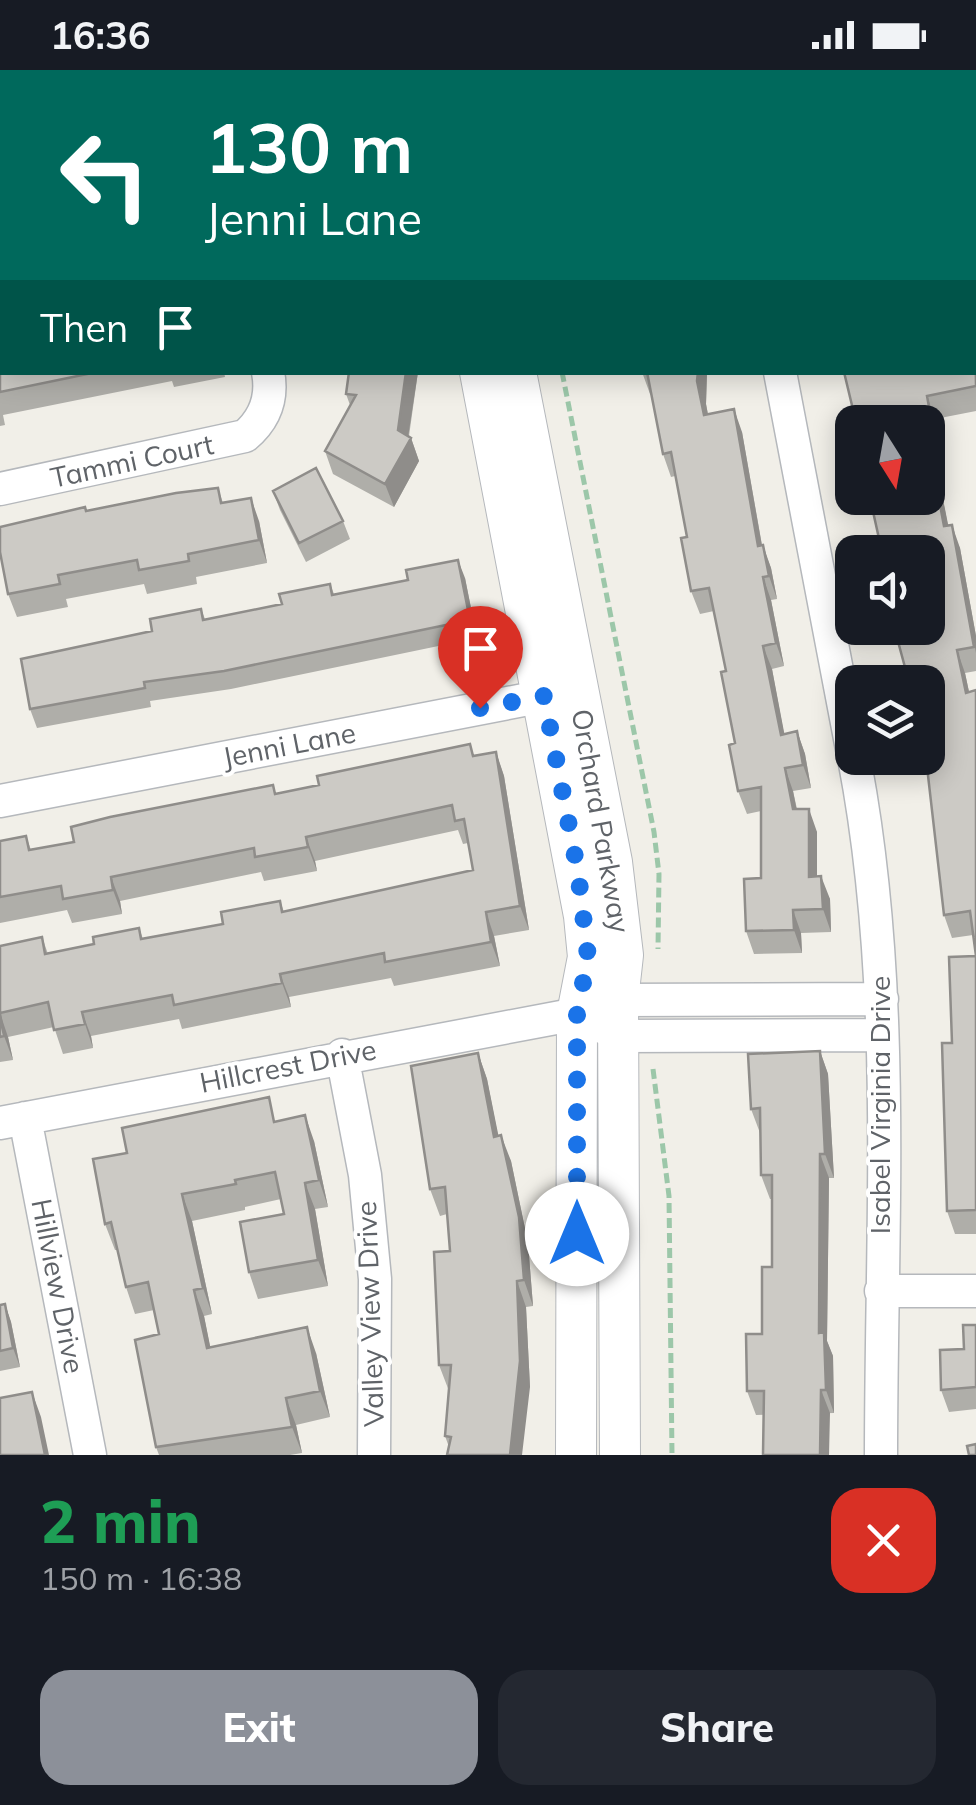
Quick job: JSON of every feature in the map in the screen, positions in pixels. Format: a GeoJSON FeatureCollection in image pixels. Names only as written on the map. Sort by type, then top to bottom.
{"type":"FeatureCollection","features":[{"type":"Feature","properties":{"kind":"street","name":"Tammi Court"},"geometry":{"type":"LineString","coordinates":[[0,489],[245,436],[260,424],[272,390],[269,375]]}},
{"type":"Feature","properties":{"kind":"street","name":"Orchard Parkway"},"geometry":{"type":"LineString","coordinates":[[481,375],[618,904],[623,955],[619,1018],[620,1455]]}},
{"type":"Feature","properties":{"kind":"street","name":"Orchard Parkway"},"geometry":{"type":"LineString","coordinates":[[516,375],[561,692],[588,957],[577,1014],[576,1455]]}},
{"type":"Feature","properties":{"kind":"street"},"geometry":{"type":"LineString","coordinates":[[781,375],[836,665]]}},
{"type":"Feature","properties":{"kind":"street","name":"Jenni Lane"},"geometry":{"type":"LineString","coordinates":[[1,797],[561,692]]}},
{"type":"Feature","properties":{"kind":"street","name":"Isabel Virginia Drive"},"geometry":{"type":"LineString","coordinates":[[857,775],[874,882],[882,999],[881,1455]]}},
{"type":"Feature","properties":{"kind":"street"},"geometry":{"type":"LineString","coordinates":[[619,1018],[882,999]]}},
{"type":"Feature","properties":{"kind":"street"},"geometry":{"type":"LineString","coordinates":[[577,1014],[882,1035]]}},
{"type":"Feature","properties":{"kind":"street","name":"Hillcrest Drive"},"geometry":{"type":"LineString","coordinates":[[12,1120],[342,1055],[577,1014]]}},
{"type":"Feature","properties":{"kind":"street","name":"Valley View Drive"},"geometry":{"type":"LineString","coordinates":[[342,1055],[364,1174],[375,1279],[374,1455]]}},
{"type":"Feature","properties":{"kind":"street","name":"Hillview Drive"},"geometry":{"type":"LineString","coordinates":[[12,1120],[90,1455]]}},
{"type":"Feature","properties":{"kind":"street"},"geometry":{"type":"LineString","coordinates":[[881,1291],[976,1291]]}},
{"type":"Feature","properties":{"kind":"path"},"geometry":{"type":"LineString","coordinates":[[563,375],[654,832],[660,918],[656,964]]}},
{"type":"Feature","properties":{"kind":"path"},"geometry":{"type":"LineString","coordinates":[[651,1064],[668,1196],[672,1455]]}},
{"type":"Feature","properties":{"kind":"building"},"geometry":{"type":"Polygon","coordinates":[[[0,375],[82,375],[0,392],[0,375]]]}},
{"type":"Feature","properties":{"kind":"building"},"geometry":{"type":"Polygon","coordinates":[[[349,375],[406,375],[398,430],[411,438],[385,484],[325,451],[356,395],[346,394],[349,375]]]}},
{"type":"Feature","properties":{"kind":"building"},"geometry":{"type":"Polygon","coordinates":[[[648,375],[698,375],[704,415],[734,409],[758,546],[763,545],[769,576],[763,577],[776,643],[763,646],[781,735],[797,731],[803,765],[785,768],[793,809],[809,809],[809,877],[821,876],[823,909],[793,910],[794,930],[746,931],[744,879],[761,878],[761,787],[738,791],[729,745],[735,743],[721,672],[726,671],[709,588],[691,591],[681,538],[687,537],[671,452],[663,454],[648,375]]]}},
{"type":"Feature","properties":{"kind":"building"},"geometry":{"type":"Polygon","coordinates":[[[845,375],[976,375],[976,386],[927,396],[929,405],[852,405],[845,375]]]}},
{"type":"Feature","properties":{"kind":"building"},"geometry":{"type":"Polygon","coordinates":[[[316,468],[343,521],[299,543],[273,491],[316,468]]]}},
{"type":"Feature","properties":{"kind":"building"},"geometry":{"type":"Polygon","coordinates":[[[218,488],[221,503],[251,498],[259,540],[188,554],[189,561],[139,570],[137,560],[58,575],[60,584],[8,594],[0,527],[85,507],[86,511],[218,488]]]}},
{"type":"Feature","properties":{"kind":"building"},"geometry":{"type":"Polygon","coordinates":[[[874,515],[942,515],[944,526],[952,525],[974,647],[957,650],[966,693],[976,690],[976,956],[970,911],[944,915],[928,775],[945,775],[945,665],[904,665],[899,645],[945,645],[945,535],[878,535],[874,515]]]}},
{"type":"Feature","properties":{"kind":"building"},"geometry":{"type":"Polygon","coordinates":[[[458,560],[470,620],[224,671],[144,682],[145,688],[30,709],[21,659],[152,631],[150,619],[201,609],[203,620],[282,604],[279,594],[330,584],[332,595],[408,580],[406,570],[458,560]]]}},
{"type":"Feature","properties":{"kind":"building"},"geometry":{"type":"Polygon","coordinates":[[[470,744],[473,756],[496,752],[520,906],[486,912],[491,942],[385,962],[384,953],[280,974],[282,983],[174,1005],[172,995],[82,1012],[85,1024],[54,1030],[48,1002],[0,1013],[0,946],[42,937],[45,954],[94,944],[93,937],[139,928],[141,939],[223,924],[221,912],[280,901],[282,912],[473,870],[464,819],[455,821],[452,805],[306,837],[308,847],[255,857],[254,848],[111,877],[113,890],[63,899],[61,886],[0,897],[0,841],[26,836],[29,850],[74,842],[71,827],[110,817],[273,785],[275,794],[319,785],[317,776],[470,744]]]}},
{"type":"Feature","properties":{"kind":"building"},"geometry":{"type":"Polygon","coordinates":[[[976,956],[976,1210],[947,1211],[942,1043],[952,1043],[949,957],[976,956]]]}},
{"type":"Feature","properties":{"kind":"building"},"geometry":{"type":"Polygon","coordinates":[[[820,1051],[825,1154],[820,1154],[819,1333],[824,1332],[826,1390],[821,1390],[820,1455],[763,1455],[764,1391],[747,1391],[746,1334],[762,1334],[762,1267],[772,1267],[772,1175],[761,1175],[760,1108],[751,1109],[748,1054],[820,1051]]]}},
{"type":"Feature","properties":{"kind":"building"},"geometry":{"type":"Polygon","coordinates":[[[478,1053],[494,1137],[501,1135],[519,1217],[524,1280],[517,1281],[520,1361],[510,1455],[447,1455],[451,1437],[445,1436],[451,1365],[439,1365],[434,1252],[450,1251],[445,1187],[430,1189],[411,1066],[478,1053]]]}},
{"type":"Feature","properties":{"kind":"building"},"geometry":{"type":"Polygon","coordinates":[[[269,1097],[274,1122],[305,1115],[319,1180],[305,1183],[318,1260],[249,1272],[240,1222],[284,1214],[275,1172],[235,1180],[236,1184],[182,1194],[203,1288],[194,1290],[207,1348],[307,1327],[320,1391],[286,1398],[292,1427],[156,1447],[135,1340],[159,1334],[148,1282],[126,1287],[111,1222],[105,1224],[93,1159],[127,1153],[122,1128],[269,1097]]]}},
{"type":"Feature","properties":{"kind":"building"},"geometry":{"type":"Polygon","coordinates":[[[5,1304],[13,1348],[0,1351],[0,1305],[5,1304]]]}},
{"type":"Feature","properties":{"kind":"building"},"geometry":{"type":"Polygon","coordinates":[[[963,1325],[976,1325],[976,1387],[941,1390],[940,1350],[964,1349],[963,1325]]]}},
{"type":"Feature","properties":{"kind":"building"},"geometry":{"type":"Polygon","coordinates":[[[32,1392],[45,1455],[0,1455],[0,1398],[32,1392]]]}},
{"type":"Feature","properties":{"kind":"building"},"geometry":{"type":"Polygon","coordinates":[[[976,1444],[976,1455],[969,1455],[967,1446],[976,1444]]]}},
{"type":"Feature","properties":{"kind":"route"},"geometry":{"type":"LineString","coordinates":[[480,708],[544,696],[570,828],[588,957],[577,1014],[577,1234]]}}]}
